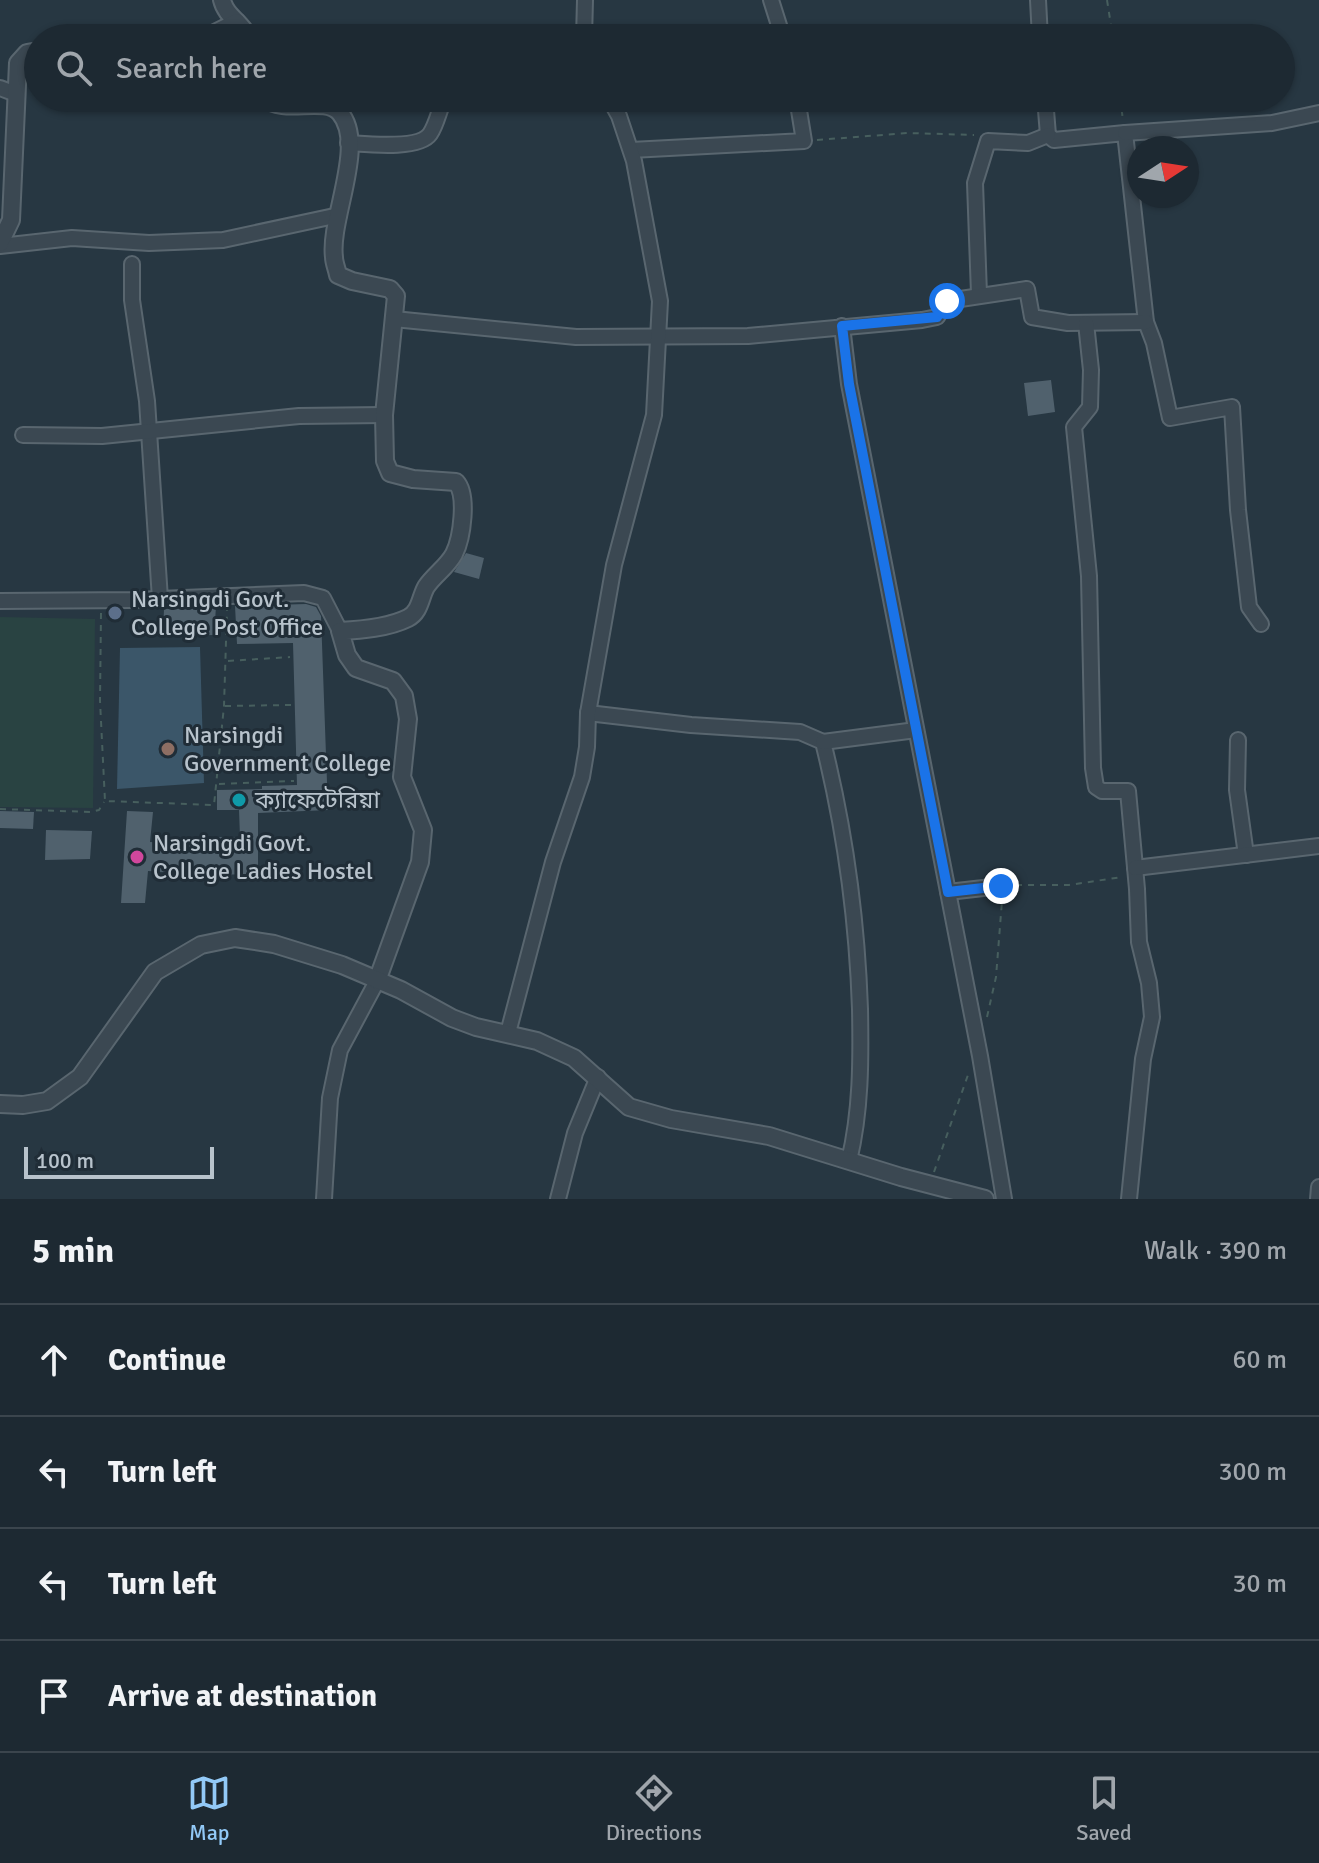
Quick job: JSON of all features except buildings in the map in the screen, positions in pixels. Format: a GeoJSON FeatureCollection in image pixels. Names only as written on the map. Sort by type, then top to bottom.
{"type":"FeatureCollection","features":[{"type":"Feature","properties":{"kind":"street"},"geometry":{"type":"LineString","coordinates":[[222,0],[225,12],[237,22],[233,24]]}},
{"type":"Feature","properties":{"kind":"street"},"geometry":{"type":"LineString","coordinates":[[584,24],[585,0]]}},
{"type":"Feature","properties":{"kind":"street"},"geometry":{"type":"LineString","coordinates":[[771,0],[779,24]]}},
{"type":"Feature","properties":{"kind":"street"},"geometry":{"type":"LineString","coordinates":[[1038,0],[1039,24]]}},
{"type":"Feature","properties":{"kind":"street"},"geometry":{"type":"LineString","coordinates":[[24,56],[18,63],[8,91],[11,220],[0,244],[72,238],[149,243],[223,240],[339,215]]}},
{"type":"Feature","properties":{"kind":"street"},"geometry":{"type":"LineString","coordinates":[[340,112],[348,131],[348,168],[333,256],[338,275],[390,289],[396,296],[384,415],[385,461],[390,473],[413,479],[456,482],[464,496],[459,543],[443,570],[429,582],[417,610],[409,618],[365,629],[340,631]]}},
{"type":"Feature","properties":{"kind":"street"},"geometry":{"type":"LineString","coordinates":[[348,143],[422,141],[430,134],[439,112]]}},
{"type":"Feature","properties":{"kind":"street"},"geometry":{"type":"LineString","coordinates":[[508,1033],[553,862],[582,777],[588,713],[614,565],[654,415],[660,301],[631,150],[617,112]]}},
{"type":"Feature","properties":{"kind":"street"},"geometry":{"type":"LineString","coordinates":[[631,150],[804,141],[799,112]]}},
{"type":"Feature","properties":{"kind":"street"},"geometry":{"type":"LineString","coordinates":[[1046,112],[1048,135],[1054,140],[1272,123],[1319,113]]}},
{"type":"Feature","properties":{"kind":"street"},"geometry":{"type":"LineString","coordinates":[[1125,133],[1146,322],[1157,354],[1170,418],[1232,407],[1247,595],[1253,615],[1261,624]]}},
{"type":"Feature","properties":{"kind":"street"},"geometry":{"type":"LineString","coordinates":[[979,294],[975,183],[988,141],[1028,143],[1048,135]]}},
{"type":"Feature","properties":{"kind":"street"},"geometry":{"type":"LineString","coordinates":[[132,264],[132,300],[147,401],[160,599]]}},
{"type":"Feature","properties":{"kind":"street"},"geometry":{"type":"LineString","coordinates":[[394,319],[576,337],[748,336],[937,317],[947,301],[1027,289],[1032,317],[1086,323],[1146,322]]}},
{"type":"Feature","properties":{"kind":"street"},"geometry":{"type":"LineString","coordinates":[[1086,323],[1091,370],[1090,407],[1074,427],[1089,576],[1093,768],[1096,787],[1102,791],[1128,791],[1139,942],[1149,983],[1152,1017],[1143,1059],[1129,1199]]}},
{"type":"Feature","properties":{"kind":"street"},"geometry":{"type":"LineString","coordinates":[[842,326],[849,384],[978,1046],[1004,1199]]}},
{"type":"Feature","properties":{"kind":"street"},"geometry":{"type":"LineString","coordinates":[[23,435],[102,436],[299,416],[384,415]]}},
{"type":"Feature","properties":{"kind":"street"},"geometry":{"type":"LineString","coordinates":[[0,601],[316,595],[326,603],[340,631],[347,655],[356,668],[393,681],[404,696],[408,719],[402,777],[423,830],[420,862],[377,981],[340,1050],[330,1098],[324,1199]]}},
{"type":"Feature","properties":{"kind":"street"},"geometry":{"type":"LineString","coordinates":[[588,713],[691,725],[800,732],[823,742],[916,730]]}},
{"type":"Feature","properties":{"kind":"street"},"geometry":{"type":"LineString","coordinates":[[1238,740],[1237,790],[1246,855]]}},
{"type":"Feature","properties":{"kind":"street"},"geometry":{"type":"LineString","coordinates":[[823,742],[833,780],[856,920],[861,1057],[856,1131],[849,1161]]}},
{"type":"Feature","properties":{"kind":"street"},"geometry":{"type":"LineString","coordinates":[[1135,872],[1319,846]]}},
{"type":"Feature","properties":{"kind":"street"},"geometry":{"type":"LineString","coordinates":[[948,892],[1001,886]]}},
{"type":"Feature","properties":{"kind":"street"},"geometry":{"type":"LineString","coordinates":[[0,1104],[23,1105],[47,1101],[80,1077],[155,972],[201,945],[235,938],[274,944],[342,965],[401,990],[452,1018],[476,1027],[537,1041],[574,1058],[629,1107],[671,1119],[769,1136],[985,1199]]}},
{"type":"Feature","properties":{"kind":"street"},"geometry":{"type":"LineString","coordinates":[[558,1199],[572,1144],[598,1077]]}},
{"type":"Feature","properties":{"kind":"street"},"geometry":{"type":"LineString","coordinates":[[1318,1199],[1319,1187]]}},
{"type":"Feature","properties":{"kind":"path"},"geometry":{"type":"LineString","coordinates":[[1107,0],[1111,24]]}},
{"type":"Feature","properties":{"kind":"path"},"geometry":{"type":"LineString","coordinates":[[1122,112],[1125,133]]}},
{"type":"Feature","properties":{"kind":"path"},"geometry":{"type":"LineString","coordinates":[[804,141],[923,133],[969,133],[988,141]]}},
{"type":"Feature","properties":{"kind":"path"},"geometry":{"type":"LineString","coordinates":[[105,801],[214,805],[224,706],[227,597]]}},
{"type":"Feature","properties":{"kind":"path"},"geometry":{"type":"LineString","coordinates":[[0,809],[91,812],[99,810],[105,801],[100,701],[102,600]]}},
{"type":"Feature","properties":{"kind":"path"},"geometry":{"type":"LineString","coordinates":[[226,661],[290,657]]}},
{"type":"Feature","properties":{"kind":"path"},"geometry":{"type":"LineString","coordinates":[[224,706],[291,705]]}},
{"type":"Feature","properties":{"kind":"path"},"geometry":{"type":"LineString","coordinates":[[217,784],[294,781]]}},
{"type":"Feature","properties":{"kind":"path"},"geometry":{"type":"LineString","coordinates":[[985,1024],[996,977],[1003,908],[1001,886],[1069,885],[1135,872]]}},
{"type":"Feature","properties":{"kind":"path"},"geometry":{"type":"LineString","coordinates":[[930,1184],[978,1046]]}},
{"type":"Feature","properties":{"kind":"green space"},"geometry":{"type":"Polygon","coordinates":[[[0,617],[95,619],[93,808],[0,807],[0,617]]]}},
{"type":"Feature","properties":{"kind":"water"},"geometry":{"type":"Polygon","coordinates":[[[200,647],[204,783],[117,789],[120,648],[200,647]]]}},
{"type":"Feature","properties":{"kind":"place","name":"Narsingdi Govt. College Post Office"},"geometry":{"type":"Point","coordinates":[115,613]}},
{"type":"Feature","properties":{"kind":"place","name":"Narsingdi Government College"},"geometry":{"type":"Point","coordinates":[168,749]}},
{"type":"Feature","properties":{"kind":"place","name":"ক্যাফেটেরিয়া"},"geometry":{"type":"Point","coordinates":[239,800]}},
{"type":"Feature","properties":{"kind":"place","name":"Narsingdi Govt. College Ladies Hostel"},"geometry":{"type":"Point","coordinates":[137,857]}},
{"type":"Feature","properties":{"kind":"route"},"geometry":{"type":"LineString","coordinates":[[947,301],[937,317],[842,326],[849,384],[948,892],[1001,886]]}}]}
